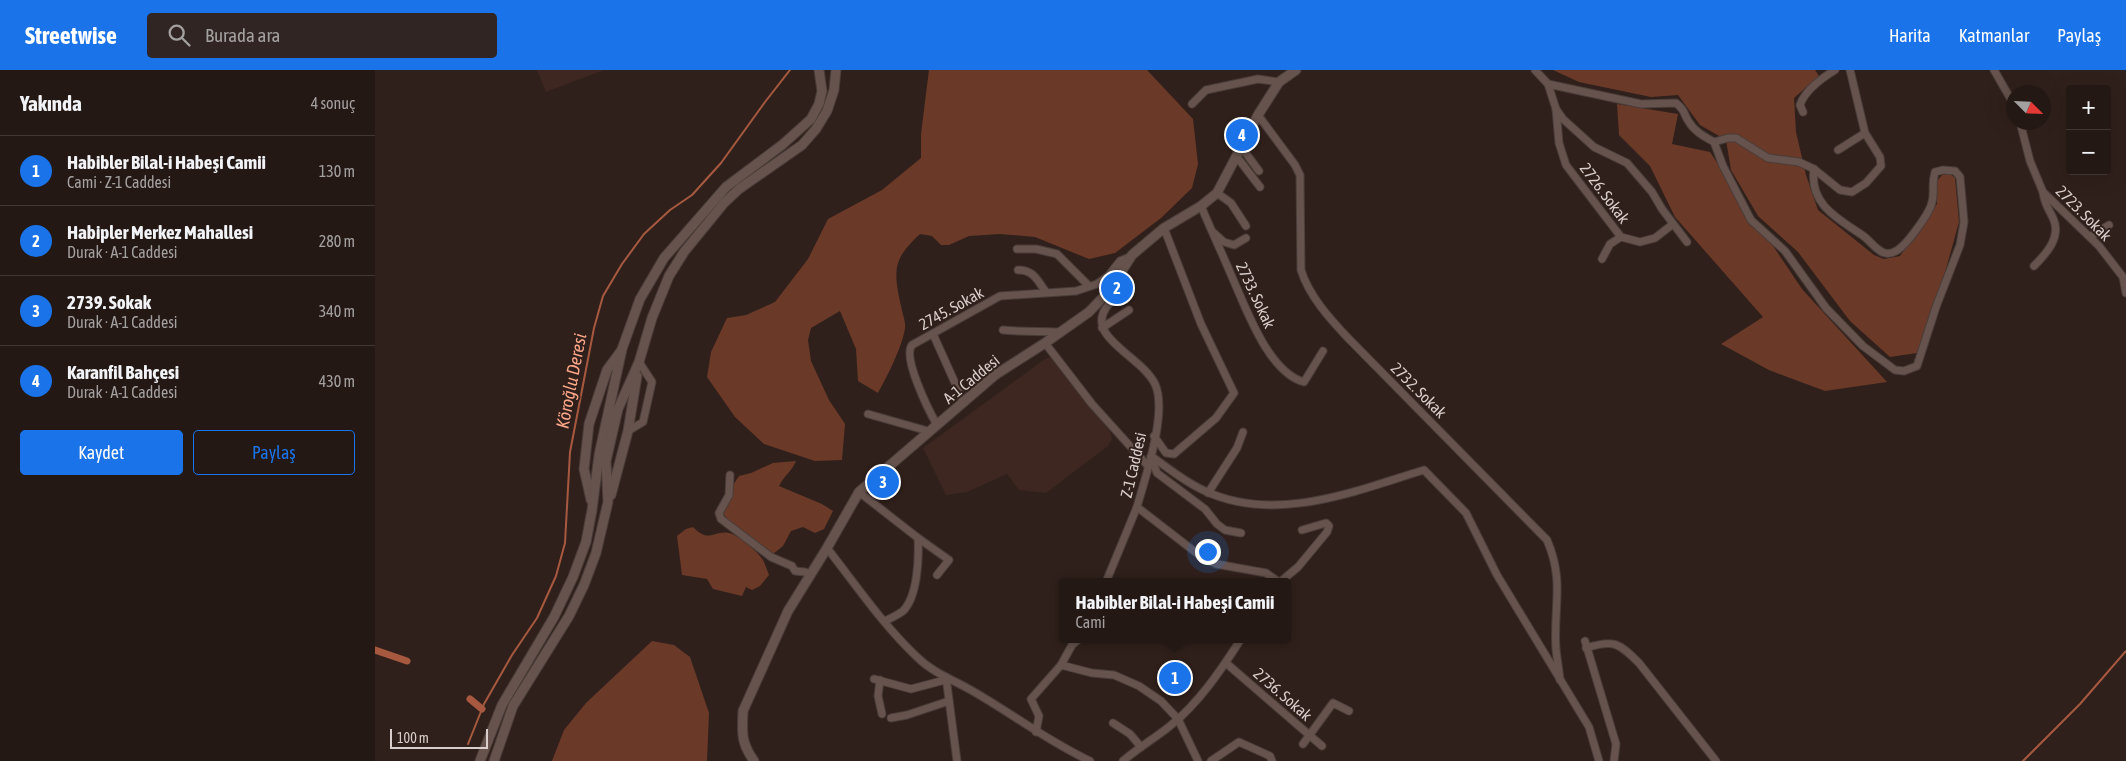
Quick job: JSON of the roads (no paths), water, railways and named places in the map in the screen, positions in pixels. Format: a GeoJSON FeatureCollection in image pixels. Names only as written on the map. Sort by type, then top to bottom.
{"type":"FeatureCollection","features":[{"type":"Feature","properties":{"kind":"main road"},"geometry":{"type":"LineString","coordinates":[[479,761],[502,704],[554,617],[573,577],[586,542],[593,510],[599,455],[622,349],[640,299],[664,258],[726,187],[782,146],[811,119],[819,104],[822,91],[819,70]]}},
{"type":"Feature","properties":{"kind":"main road"},"geometry":{"type":"LineString","coordinates":[[494,761],[513,706],[569,616],[596,554],[628,431],[639,362],[652,318],[669,276],[684,252],[707,223],[739,189],[795,151],[816,130],[827,111],[836,70]]}},
{"type":"Feature","properties":{"kind":"main road","name":"A-1 Caddesi"},"geometry":{"type":"LineString","coordinates":[[754,761],[744,746],[743,711],[789,611],[859,492],[995,375],[1089,312],[1109,291],[1133,256],[1164,228],[1201,206],[1217,193],[1258,115],[1279,82],[1297,70]]}},
{"type":"Feature","properties":{"kind":"main road"},"geometry":{"type":"LineString","coordinates":[[593,510],[584,468],[589,424],[607,370],[622,349]]}},
{"type":"Feature","properties":{"kind":"main road"},"geometry":{"type":"LineString","coordinates":[[609,502],[606,461],[612,432],[618,409],[639,362]]}},
{"type":"Feature","properties":{"kind":"street","name":"2726. Sokak"},"geometry":{"type":"LineString","coordinates":[[1535,70],[1549,84],[1557,109],[1559,143],[1566,165],[1621,236],[1640,242],[1655,238],[1673,224]]}},
{"type":"Feature","properties":{"kind":"street"},"geometry":{"type":"LineString","coordinates":[[1819,70],[1824,77]]}},
{"type":"Feature","properties":{"kind":"street"},"geometry":{"type":"LineString","coordinates":[[1803,112],[1800,104],[1802,98],[1824,77],[1835,70]]}},
{"type":"Feature","properties":{"kind":"street"},"geometry":{"type":"LineString","coordinates":[[1714,142],[1736,138],[1769,158],[1799,162],[1815,169],[1840,190],[1852,192],[1866,183],[1881,166],[1880,157],[1865,132],[1850,70]]}},
{"type":"Feature","properties":{"kind":"street"},"geometry":{"type":"LineString","coordinates":[[1995,70],[2006,90]]}},
{"type":"Feature","properties":{"kind":"street"},"geometry":{"type":"LineString","coordinates":[[1192,104],[1206,90],[1258,79],[1279,82]]}},
{"type":"Feature","properties":{"kind":"street"},"geometry":{"type":"LineString","coordinates":[[1549,84],[1641,104],[1676,103],[1685,111],[1691,126],[1701,135],[1714,142],[1723,166],[1751,220],[1785,251],[1826,308],[1863,346],[1889,366],[1899,371],[1912,369],[1917,366],[1936,307],[1961,245],[1964,222],[1960,177],[1955,171],[1943,170],[1935,172],[1932,182],[1932,203],[1905,245],[1895,252],[1887,254],[1879,252],[1863,236],[1837,220],[1824,207],[1813,182],[1815,169]]}},
{"type":"Feature","properties":{"kind":"street","name":"2726. Sokak"},"geometry":{"type":"LineString","coordinates":[[1557,109],[1563,118],[1594,147],[1627,163],[1652,192],[1687,242]]}},
{"type":"Feature","properties":{"kind":"street","name":"2732. Sokak"},"geometry":{"type":"LineString","coordinates":[[1258,115],[1295,165],[1300,175],[1301,270],[1305,281],[1333,322],[1547,540],[1553,553],[1558,578],[1556,648],[1561,680]]}},
{"type":"Feature","properties":{"kind":"street","name":"2723. Sokak"},"geometry":{"type":"LineString","coordinates":[[2023,130],[2030,161],[2043,192],[2044,201],[2053,219],[2054,239],[2047,253],[2033,266]]}},
{"type":"Feature","properties":{"kind":"street"},"geometry":{"type":"LineString","coordinates":[[1838,150],[1865,132]]}},
{"type":"Feature","properties":{"kind":"street"},"geometry":{"type":"LineString","coordinates":[[1242,148],[1259,171]]}},
{"type":"Feature","properties":{"kind":"street"},"geometry":{"type":"LineString","coordinates":[[1237,157],[1260,187]]}},
{"type":"Feature","properties":{"kind":"street","name":"2723. Sokak"},"geometry":{"type":"LineString","coordinates":[[2043,192],[2091,236],[2125,276],[2126,293]]}},
{"type":"Feature","properties":{"kind":"street"},"geometry":{"type":"LineString","coordinates":[[1217,193],[1231,202],[1246,226]]}},
{"type":"Feature","properties":{"kind":"street","name":"2733. Sokak"},"geometry":{"type":"LineString","coordinates":[[1201,206],[1240,299],[1266,348],[1286,371],[1297,380],[1303,382],[1323,352]]}},
{"type":"Feature","properties":{"kind":"street"},"geometry":{"type":"LineString","coordinates":[[2091,236],[2109,225]]}},
{"type":"Feature","properties":{"kind":"street"},"geometry":{"type":"LineString","coordinates":[[1154,436],[1166,453],[1174,454],[1216,418],[1234,393],[1201,324],[1164,228]]}},
{"type":"Feature","properties":{"kind":"street"},"geometry":{"type":"LineString","coordinates":[[1211,232],[1224,242],[1234,245],[1246,238]]}},
{"type":"Feature","properties":{"kind":"street"},"geometry":{"type":"LineString","coordinates":[[1602,260],[1610,244],[1621,236]]}},
{"type":"Feature","properties":{"kind":"street"},"geometry":{"type":"LineString","coordinates":[[1017,249],[1036,249],[1057,254],[1089,286]]}},
{"type":"Feature","properties":{"kind":"street","name":"2745. Sokak"},"geometry":{"type":"LineString","coordinates":[[937,425],[919,386],[909,354],[912,346],[1001,296],[1075,291],[1097,284],[1108,276],[1120,261],[1133,256]]}},
{"type":"Feature","properties":{"kind":"street"},"geometry":{"type":"LineString","coordinates":[[1018,270],[1027,270],[1032,273],[1046,292]]}},
{"type":"Feature","properties":{"kind":"street"},"geometry":{"type":"LineString","coordinates":[[1109,291],[1109,304],[1100,320],[1102,328],[1129,310]]}},
{"type":"Feature","properties":{"kind":"street","name":"Z-1 Caddesi"},"geometry":{"type":"LineString","coordinates":[[1102,328],[1110,339],[1141,365],[1155,384],[1159,408],[1151,456],[1137,507],[1203,558],[1215,564],[1266,573],[1274,578]]}},
{"type":"Feature","properties":{"kind":"street"},"geometry":{"type":"LineString","coordinates":[[1003,330],[1018,333],[1060,332]]}},
{"type":"Feature","properties":{"kind":"street"},"geometry":{"type":"LineString","coordinates":[[933,334],[964,403]]}},
{"type":"Feature","properties":{"kind":"street"},"geometry":{"type":"LineString","coordinates":[[1045,343],[1092,404],[1148,466]]}},
{"type":"Feature","properties":{"kind":"street"},"geometry":{"type":"LineString","coordinates":[[628,431],[643,422],[652,382],[639,362]]}},
{"type":"Feature","properties":{"kind":"street"},"geometry":{"type":"LineString","coordinates":[[868,414],[929,431]]}},
{"type":"Feature","properties":{"kind":"street"},"geometry":{"type":"LineString","coordinates":[[1151,456],[1208,492],[1237,448],[1243,432]]}},
{"type":"Feature","properties":{"kind":"street"},"geometry":{"type":"LineString","coordinates":[[1151,456],[1157,473],[1198,504],[1225,530],[1241,533]]}},
{"type":"Feature","properties":{"kind":"street","name":"2732. Sokak"},"geometry":{"type":"LineString","coordinates":[[1208,492],[1233,501],[1264,506],[1325,500],[1424,470],[1466,513],[1497,575],[1589,727],[1599,761]]}},
{"type":"Feature","properties":{"kind":"street"},"geometry":{"type":"LineString","coordinates":[[730,474],[729,495],[719,513],[721,519],[771,557],[791,566],[795,571],[811,575]]}},
{"type":"Feature","properties":{"kind":"street"},"geometry":{"type":"LineString","coordinates":[[859,492],[949,560],[937,575]]}},
{"type":"Feature","properties":{"kind":"street"},"geometry":{"type":"LineString","coordinates":[[1108,578],[1137,507]]}},
{"type":"Feature","properties":{"kind":"street"},"geometry":{"type":"LineString","coordinates":[[1284,578],[1304,560],[1327,532],[1329,524],[1317,524],[1302,530]]}},
{"type":"Feature","properties":{"kind":"street"},"geometry":{"type":"LineString","coordinates":[[885,621],[904,610],[911,596],[916,579],[919,556],[918,538]]}},
{"type":"Feature","properties":{"kind":"street"},"geometry":{"type":"LineString","coordinates":[[827,548],[894,634],[918,658],[945,678],[969,689],[1036,732],[1090,761]]}},
{"type":"Feature","properties":{"kind":"street"},"geometry":{"type":"LineString","coordinates":[[1614,761],[1616,744],[1586,645],[1605,642],[1613,643],[1626,650],[1639,663],[1716,761]]}},
{"type":"Feature","properties":{"kind":"street"},"geometry":{"type":"LineString","coordinates":[[1036,732],[1039,716],[1031,699],[1061,665],[1074,643]]}},
{"type":"Feature","properties":{"kind":"street"},"geometry":{"type":"LineString","coordinates":[[1123,761],[1178,719],[1194,703],[1238,643]]}},
{"type":"Feature","properties":{"kind":"street","name":"2736. Sokak"},"geometry":{"type":"LineString","coordinates":[[1225,663],[1322,746]]}},
{"type":"Feature","properties":{"kind":"street"},"geometry":{"type":"LineString","coordinates":[[1061,665],[1092,673],[1114,675],[1139,686],[1161,701],[1178,719],[1198,761]]}},
{"type":"Feature","properties":{"kind":"street"},"geometry":{"type":"LineString","coordinates":[[882,714],[877,680],[911,689],[945,678]]}},
{"type":"Feature","properties":{"kind":"street"},"geometry":{"type":"LineString","coordinates":[[945,678],[957,761]]}},
{"type":"Feature","properties":{"kind":"street"},"geometry":{"type":"LineString","coordinates":[[891,718],[907,715],[949,701]]}},
{"type":"Feature","properties":{"kind":"street"},"geometry":{"type":"LineString","coordinates":[[1303,744],[1333,704],[1349,711]]}},
{"type":"Feature","properties":{"kind":"street"},"geometry":{"type":"LineString","coordinates":[[1113,723],[1130,734],[1141,747]]}},
{"type":"Feature","properties":{"kind":"street"},"geometry":{"type":"LineString","coordinates":[[1211,761],[1239,742],[1270,756],[1272,761]]}},
{"type":"Feature","properties":{"kind":"waterway","name":"Köroğlu Deresi"},"geometry":{"type":"LineString","coordinates":[[468,744],[484,704],[512,655],[537,618],[556,576],[565,543],[570,452],[594,328],[603,296],[622,264],[644,234],[670,210],[692,195],[721,163],[790,70]]}},
{"type":"Feature","properties":{"kind":"waterway"},"geometry":{"type":"LineString","coordinates":[[375,650],[407,661]]}},
{"type":"Feature","properties":{"kind":"waterway"},"geometry":{"type":"LineString","coordinates":[[2023,761],[2080,704],[2126,651]]}},
{"type":"Feature","properties":{"kind":"waterway"},"geometry":{"type":"LineString","coordinates":[[470,699],[482,709]]}},
{"type":"Feature","properties":{"kind":"place","name":"Karanfil Bahçesi"},"geometry":{"type":"Point","coordinates":[1242,135]}},
{"type":"Feature","properties":{"kind":"place","name":"Habipler Merkez Mahallesi"},"geometry":{"type":"Point","coordinates":[1117,288]}},
{"type":"Feature","properties":{"kind":"place","name":"2739. Sokak"},"geometry":{"type":"Point","coordinates":[883,482]}},
{"type":"Feature","properties":{"kind":"place","name":"Habibler Bilal-i Habeşi Camii"},"geometry":{"type":"Point","coordinates":[1175,678]}}]}
